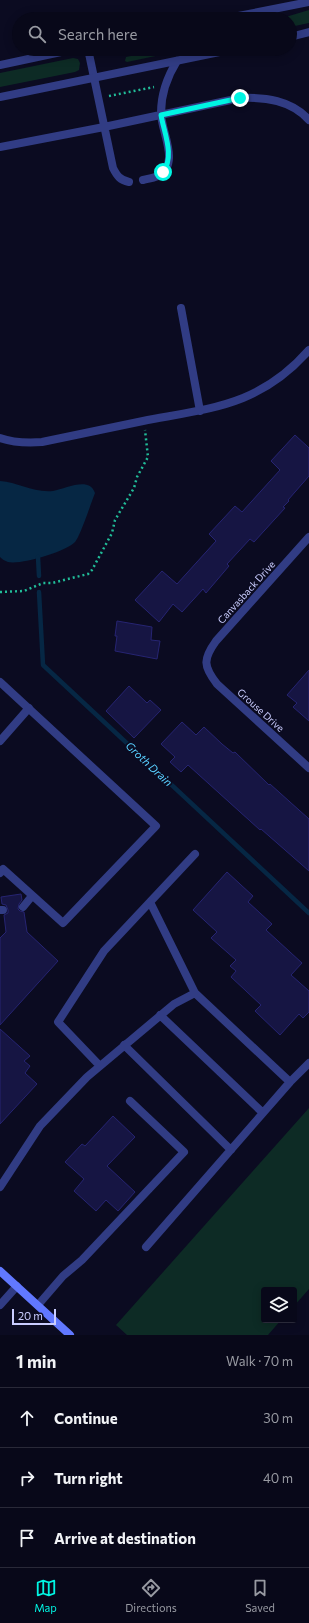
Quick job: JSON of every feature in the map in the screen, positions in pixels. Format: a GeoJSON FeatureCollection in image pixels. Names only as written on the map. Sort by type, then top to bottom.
{"type":"FeatureCollection","features":[{"type":"Feature","properties":{"kind":"main road"},"geometry":{"type":"LineString","coordinates":[[0,1271],[70,1335]]}},
{"type":"Feature","properties":{"kind":"street"},"geometry":{"type":"LineString","coordinates":[[259,12],[309,2]]}},
{"type":"Feature","properties":{"kind":"street"},"geometry":{"type":"LineString","coordinates":[[297,35],[309,32]]}},
{"type":"Feature","properties":{"kind":"street"},"geometry":{"type":"LineString","coordinates":[[0,65],[42,56]]}},
{"type":"Feature","properties":{"kind":"street"},"geometry":{"type":"LineString","coordinates":[[89,56],[113,168],[116,175],[121,180],[129,182]]}},
{"type":"Feature","properties":{"kind":"street"},"geometry":{"type":"LineString","coordinates":[[0,97],[198,56]]}},
{"type":"Feature","properties":{"kind":"street"},"geometry":{"type":"LineString","coordinates":[[143,180],[157,176],[163,172],[168,165],[169,158],[161,115],[161,98],[169,73],[177,60]]}},
{"type":"Feature","properties":{"kind":"street"},"geometry":{"type":"LineString","coordinates":[[0,147],[104,127],[240,98],[258,97],[274,99],[291,107],[309,120]]}},
{"type":"Feature","properties":{"kind":"street"},"geometry":{"type":"LineString","coordinates":[[181,308],[200,411]]}},
{"type":"Feature","properties":{"kind":"street"},"geometry":{"type":"LineString","coordinates":[[0,438],[8,441],[24,443],[42,442],[221,407],[264,389],[282,377],[309,350]]}},
{"type":"Feature","properties":{"kind":"street","name":"Canvasback Drive"},"geometry":{"type":"LineString","coordinates":[[205,663],[208,652],[216,641],[309,537]]}},
{"type":"Feature","properties":{"kind":"street","name":"Grouse Drive"},"geometry":{"type":"LineString","coordinates":[[205,663],[209,674],[217,684],[309,768]]}},
{"type":"Feature","properties":{"kind":"street"},"geometry":{"type":"LineString","coordinates":[[0,682],[156,826],[63,923],[1,869]]}},
{"type":"Feature","properties":{"kind":"street"},"geometry":{"type":"LineString","coordinates":[[0,740],[29,708]]}},
{"type":"Feature","properties":{"kind":"street"},"geometry":{"type":"LineString","coordinates":[[100,1066],[58,1022],[104,951],[195,854]]}},
{"type":"Feature","properties":{"kind":"street"},"geometry":{"type":"LineString","coordinates":[[23,907],[32,896]]}},
{"type":"Feature","properties":{"kind":"street"},"geometry":{"type":"LineString","coordinates":[[150,902],[196,993],[290,1082]]}},
{"type":"Feature","properties":{"kind":"street"},"geometry":{"type":"LineString","coordinates":[[0,1187],[40,1126],[87,1077],[174,1004],[196,993]]}},
{"type":"Feature","properties":{"kind":"street"},"geometry":{"type":"LineString","coordinates":[[160,1015],[263,1114]]}},
{"type":"Feature","properties":{"kind":"street"},"geometry":{"type":"LineString","coordinates":[[124,1045],[231,1150]]}},
{"type":"Feature","properties":{"kind":"street"},"geometry":{"type":"LineString","coordinates":[[146,1247],[290,1082],[309,1063]]}},
{"type":"Feature","properties":{"kind":"street"},"geometry":{"type":"LineString","coordinates":[[38,1305],[63,1276],[82,1260],[184,1152],[130,1101]]}},
{"type":"Feature","properties":{"kind":"street"},"geometry":{"type":"LineString","coordinates":[[0,1304],[17,1286]]}},
{"type":"Feature","properties":{"kind":"path"},"geometry":{"type":"LineString","coordinates":[[109,96],[156,86]]}},
{"type":"Feature","properties":{"kind":"path"},"geometry":{"type":"LineString","coordinates":[[0,592],[24,591],[43,583],[52,583],[88,574],[92,570],[112,533],[115,520],[134,488],[137,477],[148,457],[144,430]]}},
{"type":"Feature","properties":{"kind":"green space"},"geometry":{"type":"Polygon","coordinates":[[[309,10],[309,23],[297,26],[297,14],[309,10]]]}},
{"type":"Feature","properties":{"kind":"green space"},"geometry":{"type":"Polygon","coordinates":[[[156,56],[127,62],[125,61],[126,57],[156,56]]]}},
{"type":"Feature","properties":{"kind":"green space"},"geometry":{"type":"Polygon","coordinates":[[[73,58],[78,59],[80,63],[79,70],[75,72],[0,87],[0,73],[73,58]]]}},
{"type":"Feature","properties":{"kind":"green space"},"geometry":{"type":"Polygon","coordinates":[[[309,1108],[309,1289],[297,1303],[297,1287],[261,1287],[261,1323],[278,1323],[268,1335],[127,1335],[116,1325],[309,1108]]]}},
{"type":"Feature","properties":{"kind":"water"},"geometry":{"type":"Polygon","coordinates":[[[0,481],[46,491],[53,491],[83,484],[92,488],[95,493],[75,542],[53,554],[23,562],[8,562],[0,557],[0,481]]]}},
{"type":"Feature","properties":{"kind":"building"},"geometry":{"type":"Polygon","coordinates":[[[295,435],[309,448],[309,476],[288,500],[289,501],[283,507],[285,508],[254,542],[250,539],[227,564],[229,566],[206,593],[203,589],[182,612],[173,604],[159,622],[135,600],[162,571],[177,584],[216,541],[209,534],[235,506],[242,512],[280,470],[271,461],[295,435]]]}},
{"type":"Feature","properties":{"kind":"building"},"geometry":{"type":"Polygon","coordinates":[[[117,621],[152,627],[151,640],[160,641],[157,659],[115,651],[117,621]]]}},
{"type":"Feature","properties":{"kind":"building"},"geometry":{"type":"Polygon","coordinates":[[[309,670],[309,721],[293,707],[297,703],[287,695],[309,670]]]}},
{"type":"Feature","properties":{"kind":"building"},"geometry":{"type":"Polygon","coordinates":[[[129,686],[147,703],[150,700],[161,710],[134,738],[106,711],[129,686]]]}},
{"type":"Feature","properties":{"kind":"building"},"geometry":{"type":"Polygon","coordinates":[[[182,722],[196,735],[204,727],[233,753],[235,752],[269,785],[270,784],[309,819],[309,871],[261,829],[260,830],[188,765],[181,772],[170,762],[175,757],[161,744],[182,722]]]}},
{"type":"Feature","properties":{"kind":"building"},"geometry":{"type":"Polygon","coordinates":[[[227,872],[253,896],[248,902],[272,924],[266,930],[302,963],[291,975],[309,991],[309,1012],[303,1018],[299,1014],[280,1035],[255,1011],[261,1005],[231,977],[236,971],[230,966],[236,960],[211,938],[217,932],[193,910],[227,872]]]}},
{"type":"Feature","properties":{"kind":"building"},"geometry":{"type":"Polygon","coordinates":[[[21,894],[22,900],[18,909],[24,912],[27,932],[58,961],[0,1025],[0,938],[6,932],[4,915],[8,913],[6,905],[2,904],[1,897],[21,894]]]}},
{"type":"Feature","properties":{"kind":"building"},"geometry":{"type":"Polygon","coordinates":[[[0,1029],[30,1056],[24,1061],[30,1066],[25,1073],[37,1084],[0,1124],[0,1029]]]}},
{"type":"Feature","properties":{"kind":"building"},"geometry":{"type":"Polygon","coordinates":[[[113,1116],[135,1137],[107,1166],[135,1192],[118,1211],[106,1200],[96,1211],[74,1191],[84,1179],[65,1162],[82,1144],[85,1146],[113,1116]]]}},
{"type":"Feature","properties":{"kind":"waterway","name":"Groth Drain"},"geometry":{"type":"LineString","coordinates":[[38,557],[39,576]]}},
{"type":"Feature","properties":{"kind":"waterway","name":"Groth Drain"},"geometry":{"type":"LineString","coordinates":[[39,592],[43,665],[309,913]]}},
{"type":"Feature","properties":{"kind":"route"},"geometry":{"type":"LineString","coordinates":[[163,172],[168,165],[169,158],[161,115],[240,98]]}}]}
